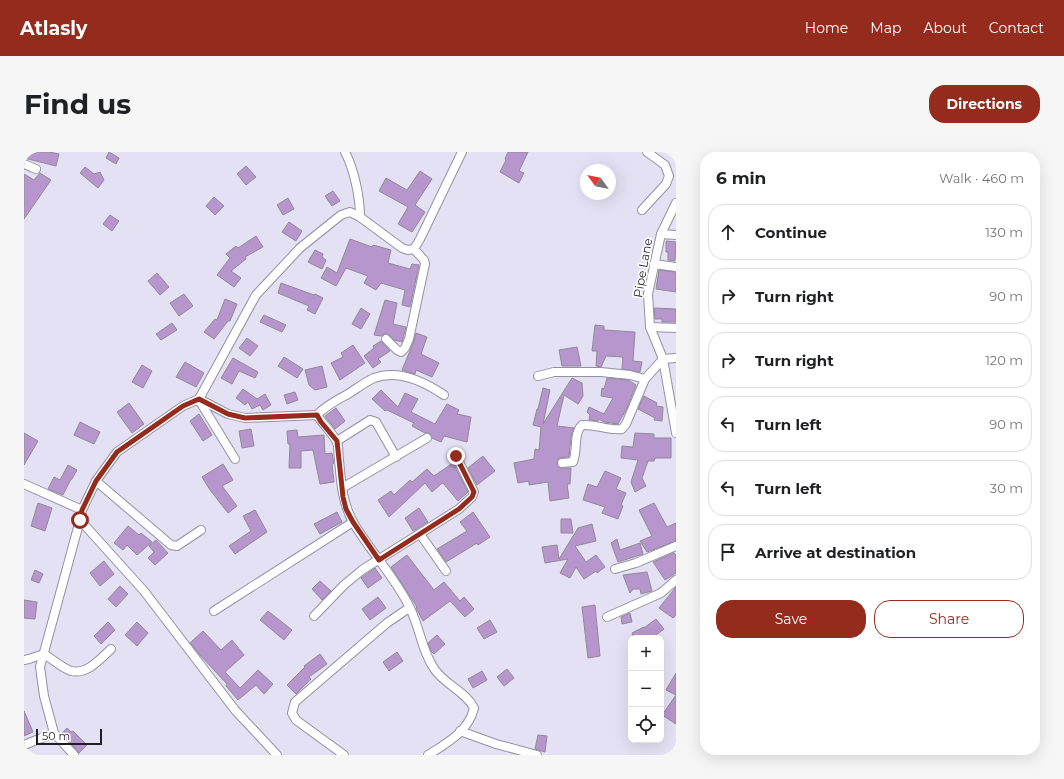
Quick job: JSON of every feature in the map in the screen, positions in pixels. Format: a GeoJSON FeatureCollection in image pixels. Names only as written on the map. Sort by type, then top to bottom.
{"type":"FeatureCollection","features":[{"type":"Feature","properties":{"kind":"street"},"geometry":{"type":"LineString","coordinates":[[345,152],[349,160],[360,203],[360,216]]}},
{"type":"Feature","properties":{"kind":"street"},"geometry":{"type":"LineString","coordinates":[[74,755],[54,734],[43,688],[40,667],[82,510],[96,481],[117,452],[183,406],[199,399],[256,295],[300,248],[340,215],[350,212],[360,216],[402,248],[408,250],[414,249],[462,152]]}},
{"type":"Feature","properties":{"kind":"street"},"geometry":{"type":"LineString","coordinates":[[642,210],[666,184],[669,176],[665,165],[647,152]]}},
{"type":"Feature","properties":{"kind":"street"},"geometry":{"type":"LineString","coordinates":[[24,164],[36,169]]}},
{"type":"Feature","properties":{"kind":"street","name":"Pipe Lane"},"geometry":{"type":"LineString","coordinates":[[676,203],[662,234],[648,294],[650,327],[663,359],[676,433]]}},
{"type":"Feature","properties":{"kind":"street"},"geometry":{"type":"LineString","coordinates":[[662,234],[676,235]]}},
{"type":"Feature","properties":{"kind":"street"},"geometry":{"type":"LineString","coordinates":[[386,339],[401,352],[409,340],[425,264],[424,260],[414,249]]}},
{"type":"Feature","properties":{"kind":"street"},"geometry":{"type":"LineString","coordinates":[[654,264],[676,267]]}},
{"type":"Feature","properties":{"kind":"street"},"geometry":{"type":"LineString","coordinates":[[650,327],[676,328]]}},
{"type":"Feature","properties":{"kind":"street"},"geometry":{"type":"LineString","coordinates":[[562,463],[573,462],[576,456],[578,429],[582,425],[616,430],[622,429],[626,424],[645,379],[663,359],[676,358]]}},
{"type":"Feature","properties":{"kind":"street"},"geometry":{"type":"LineString","coordinates":[[538,376],[554,372],[601,372],[630,375],[645,379]]}},
{"type":"Feature","properties":{"kind":"street"},"geometry":{"type":"LineString","coordinates":[[199,399],[228,414],[245,418],[317,415],[321,410],[374,378],[388,375],[401,376],[434,389],[444,395]]}},
{"type":"Feature","properties":{"kind":"street"},"geometry":{"type":"LineString","coordinates":[[199,399],[235,459]]}},
{"type":"Feature","properties":{"kind":"street"},"geometry":{"type":"LineString","coordinates":[[317,415],[337,441],[344,503],[353,522],[410,608],[427,656],[436,671],[471,701],[474,708],[473,716],[467,725],[453,739],[428,755]]}},
{"type":"Feature","properties":{"kind":"street"},"geometry":{"type":"LineString","coordinates":[[337,441],[372,420],[376,422],[396,457]]}},
{"type":"Feature","properties":{"kind":"street"},"geometry":{"type":"LineString","coordinates":[[342,488],[427,438]]}},
{"type":"Feature","properties":{"kind":"street"},"geometry":{"type":"LineString","coordinates":[[314,616],[344,585],[362,570],[459,509],[472,497],[474,492],[456,456]]}},
{"type":"Feature","properties":{"kind":"street"},"geometry":{"type":"LineString","coordinates":[[96,481],[171,545],[177,546],[201,530]]}},
{"type":"Feature","properties":{"kind":"street"},"geometry":{"type":"LineString","coordinates":[[24,484],[82,510]]}},
{"type":"Feature","properties":{"kind":"street"},"geometry":{"type":"LineString","coordinates":[[80,520],[144,591],[235,710],[276,755]]}},
{"type":"Feature","properties":{"kind":"street"},"geometry":{"type":"LineString","coordinates":[[214,611],[353,522]]}},
{"type":"Feature","properties":{"kind":"street"},"geometry":{"type":"LineString","coordinates":[[420,534],[446,571]]}},
{"type":"Feature","properties":{"kind":"street"},"geometry":{"type":"LineString","coordinates":[[615,569],[636,563],[676,546]]}},
{"type":"Feature","properties":{"kind":"street"},"geometry":{"type":"LineString","coordinates":[[607,617],[661,593],[676,580]]}},
{"type":"Feature","properties":{"kind":"street"},"geometry":{"type":"LineString","coordinates":[[344,755],[296,720],[292,713],[295,702],[387,622],[410,608]]}},
{"type":"Feature","properties":{"kind":"street"},"geometry":{"type":"LineString","coordinates":[[44,654],[70,670],[78,671],[88,669],[111,649]]}},
{"type":"Feature","properties":{"kind":"street"},"geometry":{"type":"LineString","coordinates":[[24,660],[29,660],[44,654]]}},
{"type":"Feature","properties":{"kind":"street"},"geometry":{"type":"LineString","coordinates":[[460,732],[537,755]]}},
{"type":"Feature","properties":{"kind":"street"},"geometry":{"type":"LineString","coordinates":[[24,744],[54,734]]}},
{"type":"Feature","properties":{"kind":"building"},"geometry":{"type":"Polygon","coordinates":[[[24,152],[49,152],[59,154],[56,166],[24,158],[24,152]]]}},
{"type":"Feature","properties":{"kind":"building"},"geometry":{"type":"Polygon","coordinates":[[[109,152],[119,158],[116,164],[106,158],[109,152]]]}},
{"type":"Feature","properties":{"kind":"building"},"geometry":{"type":"Polygon","coordinates":[[[508,152],[528,152],[519,171],[524,173],[519,183],[500,172],[508,152]]]}},
{"type":"Feature","properties":{"kind":"building"},"geometry":{"type":"Polygon","coordinates":[[[246,166],[256,177],[246,185],[237,174],[246,166]]]}},
{"type":"Feature","properties":{"kind":"building"},"geometry":{"type":"Polygon","coordinates":[[[85,167],[94,174],[100,172],[104,180],[98,188],[80,173],[85,167]]]}},
{"type":"Feature","properties":{"kind":"building"},"geometry":{"type":"Polygon","coordinates":[[[420,171],[432,179],[415,205],[425,212],[412,232],[398,224],[408,207],[379,191],[386,178],[407,190],[420,171]]]}},
{"type":"Feature","properties":{"kind":"building"},"geometry":{"type":"Polygon","coordinates":[[[40,173],[51,180],[24,219],[24,174],[34,180],[40,173]]]}},
{"type":"Feature","properties":{"kind":"building"},"geometry":{"type":"Polygon","coordinates":[[[333,191],[340,201],[332,206],[325,196],[333,191]]]}},
{"type":"Feature","properties":{"kind":"building"},"geometry":{"type":"Polygon","coordinates":[[[214,197],[224,206],[215,215],[206,206],[214,197]]]}},
{"type":"Feature","properties":{"kind":"building"},"geometry":{"type":"Polygon","coordinates":[[[288,198],[294,209],[283,215],[277,205],[288,198]]]}},
{"type":"Feature","properties":{"kind":"building"},"geometry":{"type":"Polygon","coordinates":[[[110,215],[119,221],[112,231],[103,224],[110,215]]]}},
{"type":"Feature","properties":{"kind":"building"},"geometry":{"type":"Polygon","coordinates":[[[289,222],[302,231],[296,241],[282,232],[289,222]]]}},
{"type":"Feature","properties":{"kind":"building"},"geometry":{"type":"Polygon","coordinates":[[[256,236],[263,247],[245,257],[246,259],[231,271],[241,278],[234,287],[217,275],[230,258],[226,254],[236,246],[238,248],[256,236]]]}},
{"type":"Feature","properties":{"kind":"building"},"geometry":{"type":"Polygon","coordinates":[[[350,239],[372,247],[373,245],[391,250],[388,263],[410,269],[412,264],[419,265],[410,307],[402,305],[405,290],[381,283],[376,290],[364,283],[368,276],[346,268],[336,286],[321,278],[327,267],[337,273],[350,239]]]}},
{"type":"Feature","properties":{"kind":"building"},"geometry":{"type":"Polygon","coordinates":[[[666,241],[676,242],[675,261],[668,260],[666,241]]]}},
{"type":"Feature","properties":{"kind":"building"},"geometry":{"type":"Polygon","coordinates":[[[315,250],[323,254],[322,257],[326,260],[322,269],[308,262],[315,250]]]}},
{"type":"Feature","properties":{"kind":"building"},"geometry":{"type":"Polygon","coordinates":[[[659,270],[676,272],[676,292],[656,289],[659,270]]]}},
{"type":"Feature","properties":{"kind":"building"},"geometry":{"type":"Polygon","coordinates":[[[157,273],[169,287],[160,295],[148,281],[157,273]]]}},
{"type":"Feature","properties":{"kind":"building"},"geometry":{"type":"Polygon","coordinates":[[[281,283],[323,298],[315,314],[307,310],[309,306],[278,293],[281,283]]]}},
{"type":"Feature","properties":{"kind":"building"},"geometry":{"type":"Polygon","coordinates":[[[184,294],[193,306],[179,316],[170,303],[184,294]]]}},
{"type":"Feature","properties":{"kind":"building"},"geometry":{"type":"Polygon","coordinates":[[[225,299],[237,304],[230,321],[228,321],[214,339],[204,332],[215,319],[217,320],[225,299]]]}},
{"type":"Feature","properties":{"kind":"building"},"geometry":{"type":"Polygon","coordinates":[[[385,300],[397,303],[393,324],[406,327],[402,342],[394,340],[387,334],[381,336],[374,335],[385,300]]]}},
{"type":"Feature","properties":{"kind":"building"},"geometry":{"type":"Polygon","coordinates":[[[361,308],[370,314],[361,329],[352,324],[361,308]]]}},
{"type":"Feature","properties":{"kind":"building"},"geometry":{"type":"Polygon","coordinates":[[[654,308],[676,309],[676,322],[662,322],[662,319],[655,319],[654,308]]]}},
{"type":"Feature","properties":{"kind":"building"},"geometry":{"type":"Polygon","coordinates":[[[264,315],[286,325],[282,332],[260,322],[264,315]]]}},
{"type":"Feature","properties":{"kind":"building"},"geometry":{"type":"Polygon","coordinates":[[[172,323],[177,330],[161,340],[156,334],[172,323]]]}},
{"type":"Feature","properties":{"kind":"building"},"geometry":{"type":"Polygon","coordinates":[[[595,325],[604,326],[604,330],[635,332],[633,361],[642,362],[640,372],[622,369],[623,357],[606,356],[601,367],[596,366],[597,351],[592,351],[595,325]]]}},
{"type":"Feature","properties":{"kind":"building"},"geometry":{"type":"Polygon","coordinates":[[[416,333],[427,337],[421,354],[439,363],[432,377],[416,370],[415,374],[402,370],[416,333]]]}},
{"type":"Feature","properties":{"kind":"building"},"geometry":{"type":"Polygon","coordinates":[[[247,338],[258,346],[250,356],[239,348],[247,338]]]}},
{"type":"Feature","properties":{"kind":"building"},"geometry":{"type":"Polygon","coordinates":[[[381,341],[390,351],[378,359],[381,362],[373,368],[364,356],[374,348],[373,346],[381,341]]]}},
{"type":"Feature","properties":{"kind":"building"},"geometry":{"type":"Polygon","coordinates":[[[353,345],[365,363],[340,380],[331,363],[343,357],[341,353],[353,345]]]}},
{"type":"Feature","properties":{"kind":"building"},"geometry":{"type":"Polygon","coordinates":[[[577,347],[581,366],[562,366],[559,350],[577,347]]]}},
{"type":"Feature","properties":{"kind":"building"},"geometry":{"type":"Polygon","coordinates":[[[284,357],[303,369],[297,378],[278,366],[284,357]]]}},
{"type":"Feature","properties":{"kind":"building"},"geometry":{"type":"Polygon","coordinates":[[[233,358],[258,372],[255,378],[239,371],[232,384],[221,378],[233,358]]]}},
{"type":"Feature","properties":{"kind":"building"},"geometry":{"type":"Polygon","coordinates":[[[185,362],[204,373],[196,387],[176,377],[185,362]]]}},
{"type":"Feature","properties":{"kind":"building"},"geometry":{"type":"Polygon","coordinates":[[[142,365],[152,371],[143,388],[132,382],[142,365]]]}},
{"type":"Feature","properties":{"kind":"building"},"geometry":{"type":"Polygon","coordinates":[[[322,366],[327,387],[315,390],[309,385],[305,370],[322,366]]]}},
{"type":"Feature","properties":{"kind":"building"},"geometry":{"type":"Polygon","coordinates":[[[572,378],[582,383],[583,396],[578,404],[564,395],[557,426],[574,428],[571,436],[569,457],[559,458],[557,463],[560,468],[571,468],[570,484],[567,484],[569,498],[550,501],[548,482],[529,485],[529,481],[518,483],[514,463],[534,459],[535,449],[539,450],[541,427],[533,425],[543,388],[550,390],[543,424],[572,378]]]}},
{"type":"Feature","properties":{"kind":"building"},"geometry":{"type":"Polygon","coordinates":[[[607,378],[628,380],[636,385],[626,410],[618,424],[604,422],[599,419],[598,421],[589,420],[590,415],[587,412],[589,407],[604,414],[613,398],[601,396],[602,388],[604,389],[607,378]]]}},
{"type":"Feature","properties":{"kind":"building"},"geometry":{"type":"Polygon","coordinates":[[[243,389],[257,399],[265,394],[271,405],[263,410],[260,405],[252,409],[248,402],[245,405],[236,398],[243,389]]]}},
{"type":"Feature","properties":{"kind":"building"},"geometry":{"type":"Polygon","coordinates":[[[381,390],[398,407],[405,393],[418,399],[411,412],[435,424],[447,404],[459,410],[457,414],[471,417],[467,442],[444,436],[441,442],[432,438],[429,433],[425,433],[412,426],[414,423],[387,410],[385,411],[372,399],[381,390]]]}},
{"type":"Feature","properties":{"kind":"building"},"geometry":{"type":"Polygon","coordinates":[[[295,392],[298,400],[287,404],[284,395],[295,392]]]}},
{"type":"Feature","properties":{"kind":"building"},"geometry":{"type":"Polygon","coordinates":[[[644,396],[657,403],[656,406],[663,407],[662,421],[654,420],[655,418],[638,409],[644,396]]]}},
{"type":"Feature","properties":{"kind":"building"},"geometry":{"type":"Polygon","coordinates":[[[129,403],[144,424],[132,433],[117,412],[129,403]]]}},
{"type":"Feature","properties":{"kind":"building"},"geometry":{"type":"Polygon","coordinates":[[[336,408],[345,421],[335,429],[325,416],[336,408]]]}},
{"type":"Feature","properties":{"kind":"building"},"geometry":{"type":"Polygon","coordinates":[[[199,414],[212,435],[203,441],[190,421],[199,414]]]}},
{"type":"Feature","properties":{"kind":"building"},"geometry":{"type":"Polygon","coordinates":[[[80,422],[100,432],[94,444],[74,435],[80,422]]]}},
{"type":"Feature","properties":{"kind":"building"},"geometry":{"type":"Polygon","coordinates":[[[251,429],[254,446],[242,448],[239,431],[251,429]]]}},
{"type":"Feature","properties":{"kind":"building"},"geometry":{"type":"Polygon","coordinates":[[[297,430],[298,437],[324,435],[325,454],[332,453],[334,463],[332,464],[334,482],[320,484],[313,450],[301,451],[301,468],[289,468],[290,444],[288,444],[287,431],[297,430]]]}},
{"type":"Feature","properties":{"kind":"building"},"geometry":{"type":"Polygon","coordinates":[[[24,433],[38,441],[24,465],[24,433]]]}},
{"type":"Feature","properties":{"kind":"building"},"geometry":{"type":"Polygon","coordinates":[[[635,433],[654,434],[654,438],[671,438],[671,458],[655,458],[654,461],[648,461],[642,478],[646,486],[635,492],[631,482],[638,460],[621,458],[622,446],[633,447],[635,433]]]}},
{"type":"Feature","properties":{"kind":"building"},"geometry":{"type":"Polygon","coordinates":[[[483,456],[495,471],[477,485],[468,468],[483,456]]]}},
{"type":"Feature","properties":{"kind":"building"},"geometry":{"type":"Polygon","coordinates":[[[453,463],[468,492],[458,501],[443,483],[432,492],[425,483],[389,517],[378,500],[391,491],[394,495],[410,480],[412,482],[427,469],[434,476],[453,463]]]}},
{"type":"Feature","properties":{"kind":"building"},"geometry":{"type":"Polygon","coordinates":[[[223,464],[233,480],[222,486],[237,506],[228,513],[202,477],[223,464]]]}},
{"type":"Feature","properties":{"kind":"building"},"geometry":{"type":"Polygon","coordinates":[[[68,465],[77,470],[63,495],[48,489],[54,477],[60,480],[68,465]]]}},
{"type":"Feature","properties":{"kind":"building"},"geometry":{"type":"Polygon","coordinates":[[[605,471],[621,478],[616,489],[626,493],[621,505],[623,506],[618,519],[602,513],[605,507],[583,500],[588,484],[597,487],[605,471]]]}},
{"type":"Feature","properties":{"kind":"building"},"geometry":{"type":"Polygon","coordinates":[[[38,503],[52,508],[45,531],[31,526],[38,503]]]}},
{"type":"Feature","properties":{"kind":"building"},"geometry":{"type":"Polygon","coordinates":[[[654,503],[667,527],[676,523],[676,541],[647,552],[640,541],[652,536],[639,510],[654,503]]]}},
{"type":"Feature","properties":{"kind":"building"},"geometry":{"type":"Polygon","coordinates":[[[419,508],[428,522],[413,531],[405,518],[419,508]]]}},
{"type":"Feature","properties":{"kind":"building"},"geometry":{"type":"Polygon","coordinates":[[[255,510],[267,532],[235,554],[229,546],[251,531],[243,516],[255,510]]]}},
{"type":"Feature","properties":{"kind":"building"},"geometry":{"type":"Polygon","coordinates":[[[337,512],[342,522],[320,534],[314,524],[337,512]]]}},
{"type":"Feature","properties":{"kind":"building"},"geometry":{"type":"Polygon","coordinates":[[[473,512],[490,537],[478,545],[477,543],[446,562],[437,549],[467,531],[460,522],[473,512]]]}},
{"type":"Feature","properties":{"kind":"building"},"geometry":{"type":"Polygon","coordinates":[[[561,519],[571,519],[573,533],[561,533],[561,519]]]}},
{"type":"Feature","properties":{"kind":"building"},"geometry":{"type":"Polygon","coordinates":[[[592,524],[596,541],[575,546],[586,562],[596,555],[605,567],[597,573],[596,571],[584,579],[576,567],[570,578],[560,573],[568,559],[545,563],[542,547],[557,545],[559,559],[578,528],[592,524]]]}},
{"type":"Feature","properties":{"kind":"building"},"geometry":{"type":"Polygon","coordinates":[[[128,526],[139,535],[141,533],[152,542],[137,555],[127,545],[123,550],[114,543],[128,526]]]}},
{"type":"Feature","properties":{"kind":"building"},"geometry":{"type":"Polygon","coordinates":[[[617,539],[620,550],[640,543],[643,554],[618,562],[611,543],[617,539]]]}},
{"type":"Feature","properties":{"kind":"building"},"geometry":{"type":"Polygon","coordinates":[[[156,540],[168,553],[155,565],[148,558],[154,552],[149,546],[156,540]]]}},
{"type":"Feature","properties":{"kind":"building"},"geometry":{"type":"Polygon","coordinates":[[[674,553],[676,555],[676,573],[665,580],[653,562],[674,553]]]}},
{"type":"Feature","properties":{"kind":"building"},"geometry":{"type":"Polygon","coordinates":[[[407,555],[434,590],[444,582],[460,601],[464,597],[474,609],[465,617],[450,601],[423,621],[416,608],[417,607],[391,567],[407,555]]]}},
{"type":"Feature","properties":{"kind":"building"},"geometry":{"type":"Polygon","coordinates":[[[104,561],[114,574],[100,586],[90,573],[104,561]]]}},
{"type":"Feature","properties":{"kind":"building"},"geometry":{"type":"Polygon","coordinates":[[[375,568],[382,578],[368,588],[361,578],[375,568]]]}},
{"type":"Feature","properties":{"kind":"building"},"geometry":{"type":"Polygon","coordinates":[[[35,570],[43,574],[39,583],[31,580],[35,570]]]}},
{"type":"Feature","properties":{"kind":"building"},"geometry":{"type":"Polygon","coordinates":[[[647,572],[652,591],[641,594],[640,589],[633,589],[630,593],[623,575],[647,572]]]}},
{"type":"Feature","properties":{"kind":"building"},"geometry":{"type":"Polygon","coordinates":[[[320,581],[331,591],[322,600],[312,589],[320,581]]]}},
{"type":"Feature","properties":{"kind":"building"},"geometry":{"type":"Polygon","coordinates":[[[120,586],[128,594],[116,607],[108,599],[120,586]]]}},
{"type":"Feature","properties":{"kind":"building"},"geometry":{"type":"Polygon","coordinates":[[[676,587],[676,615],[673,618],[659,608],[676,587]]]}},
{"type":"Feature","properties":{"kind":"building"},"geometry":{"type":"Polygon","coordinates":[[[378,597],[386,608],[370,620],[362,609],[378,597]]]}},
{"type":"Feature","properties":{"kind":"building"},"geometry":{"type":"Polygon","coordinates":[[[24,600],[37,602],[35,619],[24,618],[24,600]]]}},
{"type":"Feature","properties":{"kind":"building"},"geometry":{"type":"Polygon","coordinates":[[[595,605],[600,656],[588,658],[582,607],[595,605]]]}},
{"type":"Feature","properties":{"kind":"building"},"geometry":{"type":"Polygon","coordinates":[[[268,611],[292,630],[284,640],[260,620],[268,611]]]}},
{"type":"Feature","properties":{"kind":"building"},"geometry":{"type":"Polygon","coordinates":[[[630,613],[632,622],[622,624],[621,617],[630,613]]]}},
{"type":"Feature","properties":{"kind":"building"},"geometry":{"type":"Polygon","coordinates":[[[656,619],[664,629],[656,635],[633,635],[632,633],[644,628],[656,619]]]}},
{"type":"Feature","properties":{"kind":"building"},"geometry":{"type":"Polygon","coordinates":[[[490,620],[497,632],[484,639],[477,628],[490,620]]]}},
{"type":"Feature","properties":{"kind":"building"},"geometry":{"type":"Polygon","coordinates":[[[108,622],[115,630],[101,644],[94,636],[108,622]]]}},
{"type":"Feature","properties":{"kind":"building"},"geometry":{"type":"Polygon","coordinates":[[[137,622],[148,633],[137,646],[125,635],[137,622]]]}},
{"type":"Feature","properties":{"kind":"building"},"geometry":{"type":"Polygon","coordinates":[[[203,631],[221,650],[232,640],[244,655],[225,672],[240,688],[258,670],[273,684],[264,694],[256,685],[238,700],[226,686],[227,684],[190,643],[203,631]]]}},
{"type":"Feature","properties":{"kind":"building"},"geometry":{"type":"Polygon","coordinates":[[[437,635],[445,644],[434,654],[428,643],[437,635]]]}},
{"type":"Feature","properties":{"kind":"building"},"geometry":{"type":"Polygon","coordinates":[[[397,652],[403,661],[389,671],[383,662],[397,652]]]}},
{"type":"Feature","properties":{"kind":"building"},"geometry":{"type":"Polygon","coordinates":[[[320,654],[327,664],[309,677],[311,679],[296,694],[287,685],[305,667],[304,666],[320,654]]]}},
{"type":"Feature","properties":{"kind":"building"},"geometry":{"type":"Polygon","coordinates":[[[507,669],[514,678],[504,686],[497,677],[507,669]]]}},
{"type":"Feature","properties":{"kind":"building"},"geometry":{"type":"Polygon","coordinates":[[[482,671],[487,680],[473,688],[468,679],[482,671]]]}},
{"type":"Feature","properties":{"kind":"building"},"geometry":{"type":"Polygon","coordinates":[[[676,673],[676,695],[666,690],[676,673]]]}},
{"type":"Feature","properties":{"kind":"building"},"geometry":{"type":"Polygon","coordinates":[[[676,695],[676,724],[664,716],[664,712],[676,695]]]}},
{"type":"Feature","properties":{"kind":"building"},"geometry":{"type":"Polygon","coordinates":[[[24,711],[33,732],[24,736],[24,711]]]}},
{"type":"Feature","properties":{"kind":"building"},"geometry":{"type":"Polygon","coordinates":[[[67,728],[71,732],[73,731],[87,745],[79,753],[62,733],[67,728]]]}},
{"type":"Feature","properties":{"kind":"building"},"geometry":{"type":"Polygon","coordinates":[[[538,735],[547,736],[545,752],[535,749],[538,735]]]}},
{"type":"Feature","properties":{"kind":"route"},"geometry":{"type":"LineString","coordinates":[[80,520],[82,510],[96,481],[117,452],[183,406],[199,399],[228,414],[245,418],[317,415],[337,441],[343,497],[346,509],[379,560],[459,509],[472,497],[474,492],[456,456]]}}]}
